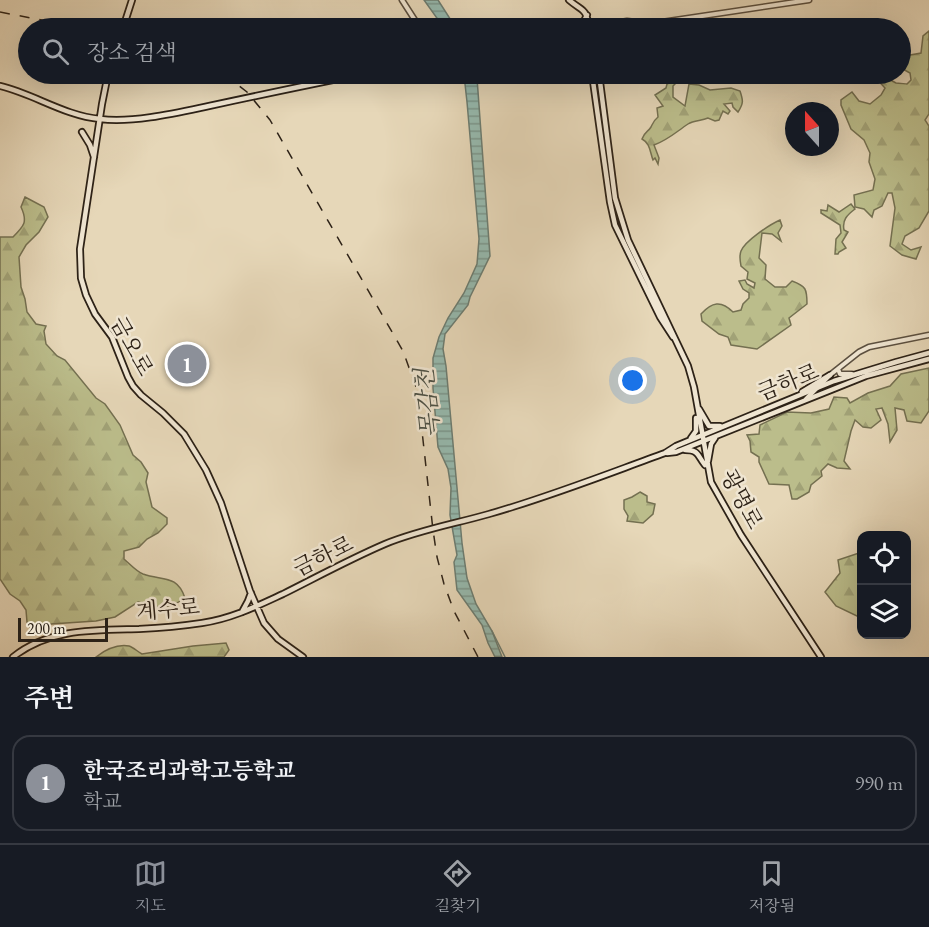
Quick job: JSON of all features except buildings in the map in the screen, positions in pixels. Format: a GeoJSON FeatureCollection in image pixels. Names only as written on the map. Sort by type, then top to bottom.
{"type":"FeatureCollection","features":[{"type":"Feature","properties":{"kind":"main road"},"geometry":{"type":"LineString","coordinates":[[126,18],[132,0]]}},
{"type":"Feature","properties":{"kind":"main road"},"geometry":{"type":"LineString","coordinates":[[569,0],[584,10],[587,15],[586,18]]}},
{"type":"Feature","properties":{"kind":"main road","name":"금오로"},"geometry":{"type":"LineString","coordinates":[[106,84],[80,249],[80,271],[86,295],[95,314],[112,337],[130,381],[141,395],[163,412],[184,434],[202,463],[221,503],[256,607],[264,623],[272,634],[303,657]]}},
{"type":"Feature","properties":{"kind":"main road"},"geometry":{"type":"LineString","coordinates":[[0,86],[21,91],[68,112],[100,120],[111,120],[161,116],[315,84]]}},
{"type":"Feature","properties":{"kind":"main road","name":"광명로"},"geometry":{"type":"LineString","coordinates":[[593,84],[615,225],[660,317],[688,366],[694,387],[707,467],[714,490],[820,657]]}},
{"type":"Feature","properties":{"kind":"main road","name":"광명로"},"geometry":{"type":"LineString","coordinates":[[600,84],[615,198],[620,217],[627,240],[670,326],[674,339]]}},
{"type":"Feature","properties":{"kind":"main road"},"geometry":{"type":"LineString","coordinates":[[82,132],[90,145],[94,158]]}},
{"type":"Feature","properties":{"kind":"main road","name":"금하로"},"geometry":{"type":"LineString","coordinates":[[665,453],[682,450],[725,426],[818,388],[856,374],[929,353]]}},
{"type":"Feature","properties":{"kind":"main road","name":"금하로"},"geometry":{"type":"LineString","coordinates":[[256,607],[384,545],[414,533],[536,500],[665,453],[687,441],[721,434],[866,376],[929,359]]}},
{"type":"Feature","properties":{"kind":"main road"},"geometry":{"type":"LineString","coordinates":[[788,400],[830,375]]}},
{"type":"Feature","properties":{"kind":"main road"},"geometry":{"type":"LineString","coordinates":[[696,404],[709,426],[725,426]]}},
{"type":"Feature","properties":{"kind":"main road"},"geometry":{"type":"LineString","coordinates":[[687,441],[696,431],[696,404]]}},
{"type":"Feature","properties":{"kind":"main road"},"geometry":{"type":"LineString","coordinates":[[707,467],[711,444],[721,434]]}},
{"type":"Feature","properties":{"kind":"main road"},"geometry":{"type":"LineString","coordinates":[[682,450],[695,451],[707,467]]}},
{"type":"Feature","properties":{"kind":"main road"},"geometry":{"type":"LineString","coordinates":[[242,612],[251,593]]}},
{"type":"Feature","properties":{"kind":"main road","name":"계수로"},"geometry":{"type":"LineString","coordinates":[[13,657],[55,636],[78,631],[196,624],[219,620],[256,607]]}},
{"type":"Feature","properties":{"kind":"street"},"geometry":{"type":"LineString","coordinates":[[402,0],[414,18]]}},
{"type":"Feature","properties":{"kind":"street"},"geometry":{"type":"LineString","coordinates":[[689,18],[809,0]]}},
{"type":"Feature","properties":{"kind":"street"},"geometry":{"type":"LineString","coordinates":[[804,401],[830,375],[859,352],[869,347],[929,335]]}},
{"type":"Feature","properties":{"kind":"street"},"geometry":{"type":"LineString","coordinates":[[838,369],[842,375],[856,374]]}},
{"type":"Feature","properties":{"kind":"green space"},"geometry":{"type":"Polygon","coordinates":[[[929,31],[929,114],[925,120],[929,126],[929,211],[919,228],[905,236],[902,244],[911,250],[921,247],[916,259],[902,255],[890,246],[895,208],[892,193],[888,193],[882,206],[874,210],[872,217],[864,209],[855,207],[854,195],[873,190],[875,179],[869,162],[870,153],[864,140],[851,129],[841,100],[852,92],[859,101],[870,104],[881,95],[885,88],[881,84],[911,84],[911,55],[921,53],[923,36],[929,31]]]}},
{"type":"Feature","properties":{"kind":"green space"},"geometry":{"type":"Polygon","coordinates":[[[667,84],[675,84],[673,97],[685,106],[689,84],[710,90],[731,88],[740,91],[742,104],[738,112],[732,103],[724,104],[730,111],[728,114],[723,111],[719,120],[708,118],[693,122],[654,145],[659,158],[658,164],[655,158],[653,160],[648,145],[642,139],[658,117],[657,108],[663,106],[655,95],[666,88],[667,84]]]}},
{"type":"Feature","properties":{"kind":"green space"},"geometry":{"type":"Polygon","coordinates":[[[25,197],[44,207],[48,217],[19,257],[21,287],[27,312],[36,324],[46,326],[44,331],[46,344],[57,356],[65,360],[96,398],[105,404],[120,425],[133,455],[148,473],[146,482],[152,507],[167,518],[167,524],[158,533],[139,547],[124,551],[124,559],[143,574],[178,585],[185,598],[173,605],[162,607],[138,602],[115,617],[96,621],[51,624],[32,631],[27,622],[26,610],[20,601],[10,594],[0,579],[0,237],[13,237],[22,227],[24,216],[21,207],[25,197]]]}},
{"type":"Feature","properties":{"kind":"green space"},"geometry":{"type":"Polygon","coordinates":[[[851,204],[855,209],[844,221],[844,230],[848,232],[842,242],[846,248],[835,254],[836,239],[841,233],[840,225],[821,213],[821,210],[827,211],[828,205],[839,212],[851,204]]]}},
{"type":"Feature","properties":{"kind":"green space"},"geometry":{"type":"Polygon","coordinates":[[[780,220],[782,226],[778,233],[781,241],[772,234],[762,233],[759,258],[766,265],[765,279],[775,287],[786,287],[792,281],[800,285],[806,291],[807,304],[789,318],[791,325],[757,349],[731,345],[728,337],[719,334],[702,321],[701,314],[717,304],[733,312],[741,310],[749,298],[749,293],[743,289],[739,281],[745,280],[754,288],[755,283],[747,279],[748,272],[741,266],[741,251],[752,238],[780,220]]]}},
{"type":"Feature","properties":{"kind":"green space"},"geometry":{"type":"Polygon","coordinates":[[[929,368],[929,411],[921,423],[907,421],[904,410],[895,408],[897,430],[890,442],[888,424],[882,408],[876,409],[881,420],[871,428],[863,427],[855,420],[844,461],[850,469],[837,468],[828,464],[821,471],[822,476],[811,485],[809,492],[797,499],[792,499],[789,485],[769,484],[759,457],[751,452],[747,435],[759,434],[760,425],[787,412],[811,413],[829,409],[834,397],[847,398],[850,403],[868,393],[890,386],[901,374],[929,368]]]}},
{"type":"Feature","properties":{"kind":"green space"},"geometry":{"type":"Polygon","coordinates":[[[640,492],[647,496],[647,502],[655,504],[653,514],[643,523],[627,521],[624,500],[640,492]]]}},
{"type":"Feature","properties":{"kind":"green space"},"geometry":{"type":"Polygon","coordinates":[[[857,554],[857,616],[836,606],[825,592],[840,573],[838,560],[857,554]]]}},
{"type":"Feature","properties":{"kind":"green space"},"geometry":{"type":"Polygon","coordinates":[[[226,643],[229,650],[224,657],[96,657],[120,646],[131,647],[142,654],[226,643]]]}},
{"type":"Feature","properties":{"kind":"water"},"geometry":{"type":"Polygon","coordinates":[[[424,0],[438,0],[450,18],[437,18],[424,0]]]}},
{"type":"Feature","properties":{"kind":"water","name":"목감천"},"geometry":{"type":"Polygon","coordinates":[[[465,84],[477,84],[490,256],[468,305],[445,334],[443,349],[467,578],[476,604],[492,631],[502,657],[495,657],[482,625],[457,590],[454,562],[457,555],[450,515],[451,488],[448,469],[438,447],[433,388],[433,358],[439,337],[464,293],[477,264],[479,239],[465,84]]]}},
{"type":"Feature","properties":{"kind":"waterway","name":"목감천"},"geometry":{"type":"LineString","coordinates":[[492,631],[505,657]]}},
{"type":"Feature","properties":{"kind":"railway"},"geometry":{"type":"LineString","coordinates":[[0,12],[31,18]]}},
{"type":"Feature","properties":{"kind":"railway"},"geometry":{"type":"LineString","coordinates":[[237,84],[247,92],[270,120],[403,351],[416,387],[437,557],[454,611],[478,657]]}},
{"type":"Feature","properties":{"kind":"place","name":"한국조리과학고등학교"},"geometry":{"type":"Point","coordinates":[187,364]}}]}
